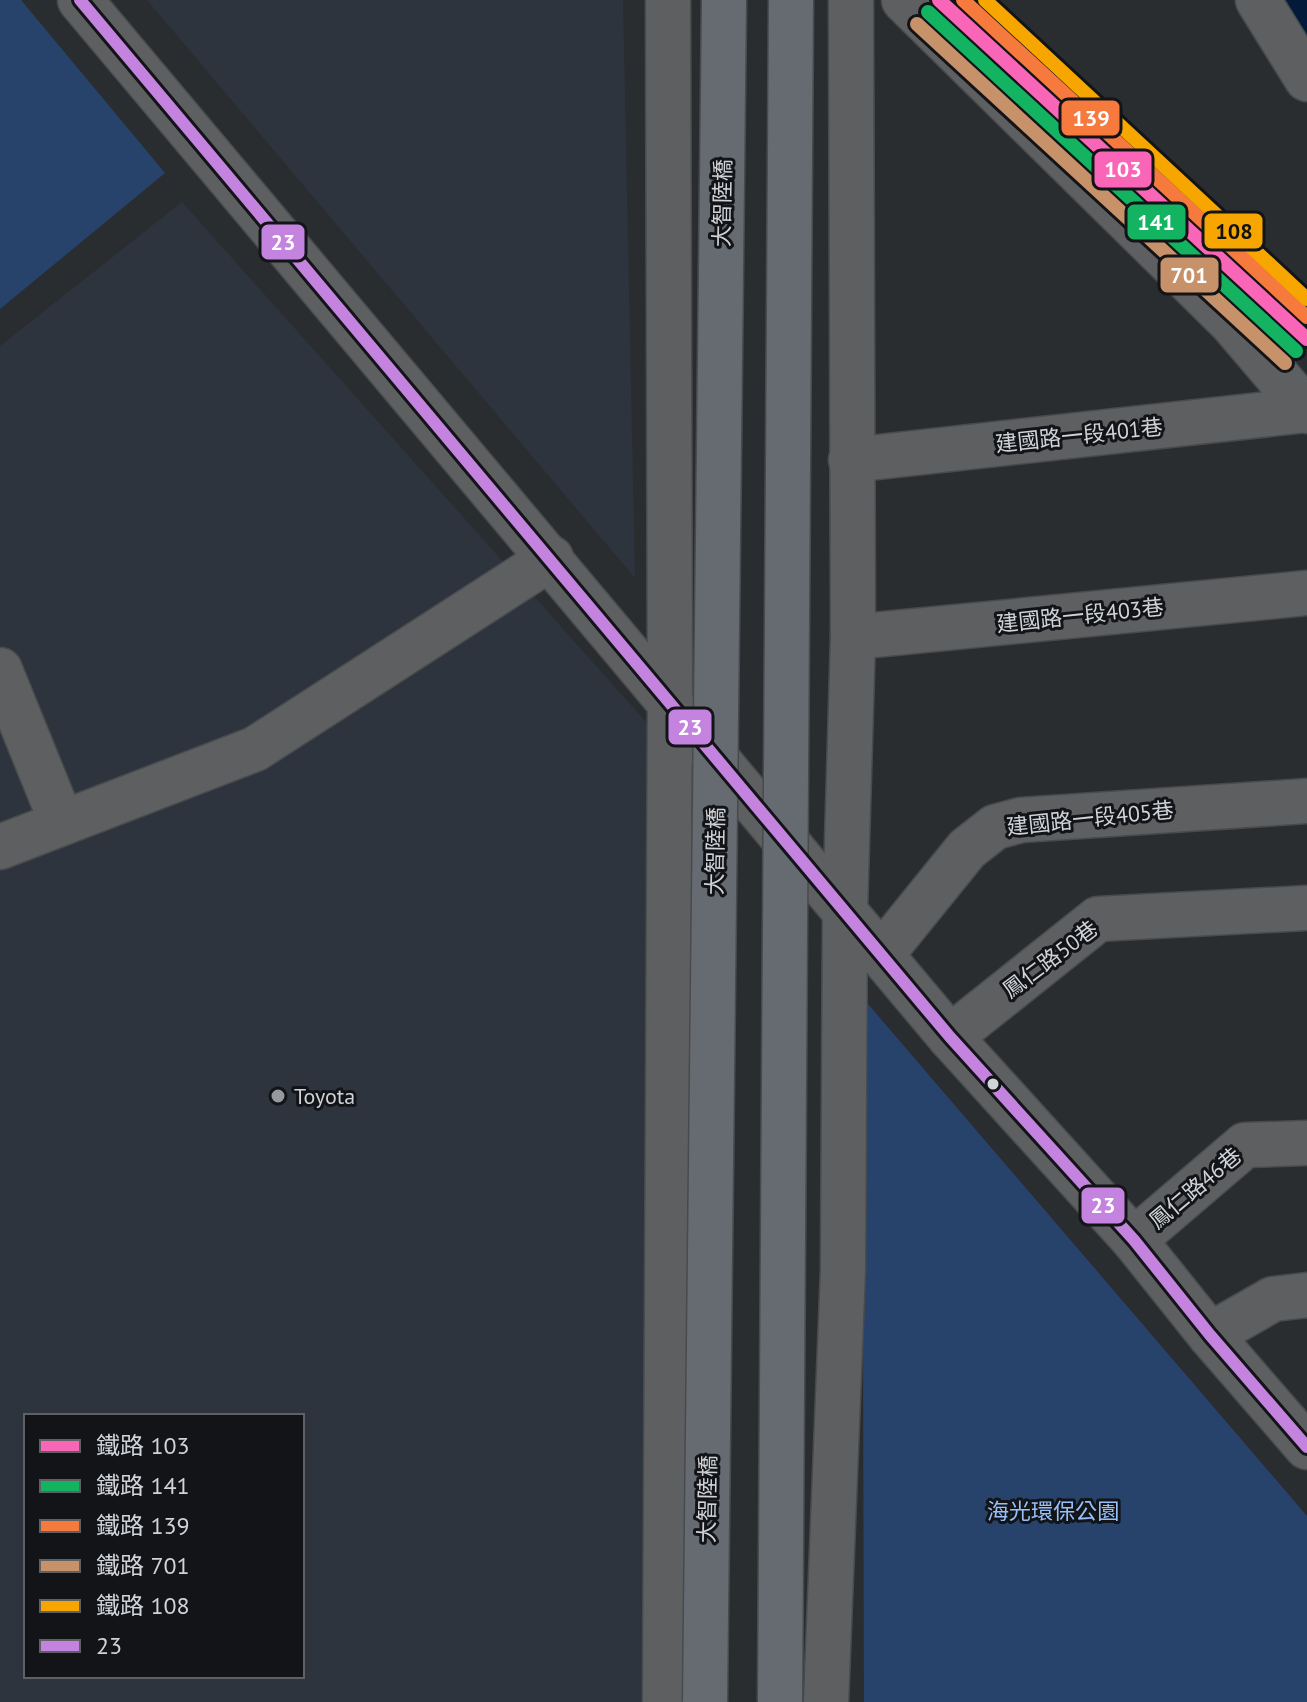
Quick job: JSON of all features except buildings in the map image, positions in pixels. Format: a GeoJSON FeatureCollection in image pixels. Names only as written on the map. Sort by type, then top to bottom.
{"type":"FeatureCollection","features":[{"type":"Feature","properties":{"kind":"main road","name":"大智陸橋"},"geometry":{"type":"LineString","coordinates":[[705,1702],[724,0]]}},
{"type":"Feature","properties":{"kind":"main road"},"geometry":{"type":"LineString","coordinates":[[780,1702],[791,0]]}},
{"type":"Feature","properties":{"kind":"street"},"geometry":{"type":"LineString","coordinates":[[80,0],[950,1037],[1134,1240],[1210,1335],[1307,1447]]}},
{"type":"Feature","properties":{"kind":"street"},"geometry":{"type":"LineString","coordinates":[[826,1702],[843,1270],[845,911],[853,637],[851,0]]}},
{"type":"Feature","properties":{"kind":"street"},"geometry":{"type":"LineString","coordinates":[[904,0],[1231,322],[1307,411]]}},
{"type":"Feature","properties":{"kind":"street"},"geometry":{"type":"LineString","coordinates":[[1258,0],[1307,79]]}},
{"type":"Feature","properties":{"kind":"street"},"geometry":{"type":"LineString","coordinates":[[663,6],[670,701],[665,1702]]}},
{"type":"Feature","properties":{"kind":"street","name":"建國路一段401巷"},"geometry":{"type":"LineString","coordinates":[[851,460],[1307,411]]}},
{"type":"Feature","properties":{"kind":"street"},"geometry":{"type":"LineString","coordinates":[[0,847],[255,749],[551,558]]}},
{"type":"Feature","properties":{"kind":"street","name":"建國路一段403巷"},"geometry":{"type":"LineString","coordinates":[[853,637],[1307,593]]}},
{"type":"Feature","properties":{"kind":"street"},"geometry":{"type":"LineString","coordinates":[[0,670],[62,823]]}},
{"type":"Feature","properties":{"kind":"street","name":"建國路一段405巷"},"geometry":{"type":"LineString","coordinates":[[882,954],[967,849],[995,827],[1021,820],[1307,801]]}},
{"type":"Feature","properties":{"kind":"street","name":"鳳仁路50巷"},"geometry":{"type":"LineString","coordinates":[[950,1037],[1098,919],[1307,908]]}},
{"type":"Feature","properties":{"kind":"street","name":"鳳仁路46巷"},"geometry":{"type":"LineString","coordinates":[[1134,1240],[1245,1145],[1307,1143]]}},
{"type":"Feature","properties":{"kind":"street"},"geometry":{"type":"LineString","coordinates":[[1210,1335],[1273,1299],[1307,1295]]}},
{"type":"Feature","properties":{"kind":"shaded area"},"geometry":{"type":"Polygon","coordinates":[[[147,0],[623,0],[635,578],[147,0]]]}},
{"type":"Feature","properties":{"kind":"shaded area"},"geometry":{"type":"Polygon","coordinates":[[[182,202],[647,723],[651,1702],[0,1702],[0,346],[182,202]]]}},
{"type":"Feature","properties":{"kind":"green space"},"geometry":{"type":"Polygon","coordinates":[[[0,0],[21,0],[165,173],[0,309],[0,0]]]}},
{"type":"Feature","properties":{"kind":"green space","name":"海光環保公園"},"geometry":{"type":"Polygon","coordinates":[[[862,997],[1307,1516],[1307,1702],[864,1702],[862,997]]]}},
{"type":"Feature","properties":{"kind":"waterway"},"geometry":{"type":"LineString","coordinates":[[1285,0],[1307,34]]}},
{"type":"Feature","properties":{"kind":"rail line","name":"103"},"geometry":{"type":"LineString","coordinates":[[939,0],[1307,339]]}},
{"type":"Feature","properties":{"kind":"rail line","name":"139"},"geometry":{"type":"LineString","coordinates":[[963,0],[1307,317]]}},
{"type":"Feature","properties":{"kind":"rail line","name":"108"},"geometry":{"type":"LineString","coordinates":[[985,0],[1307,299]]}},
{"type":"Feature","properties":{"kind":"rail line","name":"141"},"geometry":{"type":"LineString","coordinates":[[928,12],[1296,351]]}},
{"type":"Feature","properties":{"kind":"rail line","name":"701"},"geometry":{"type":"LineString","coordinates":[[917,24],[1285,363]]}},
{"type":"Feature","properties":{"kind":"transit line","name":"23"},"geometry":{"type":"LineString","coordinates":[[80,0],[950,1037],[1134,1240],[1210,1335],[1307,1447]]}},
{"type":"Feature","properties":{"kind":"place","name":"Toyota"},"geometry":{"type":"Point","coordinates":[278,1096]}}]}
